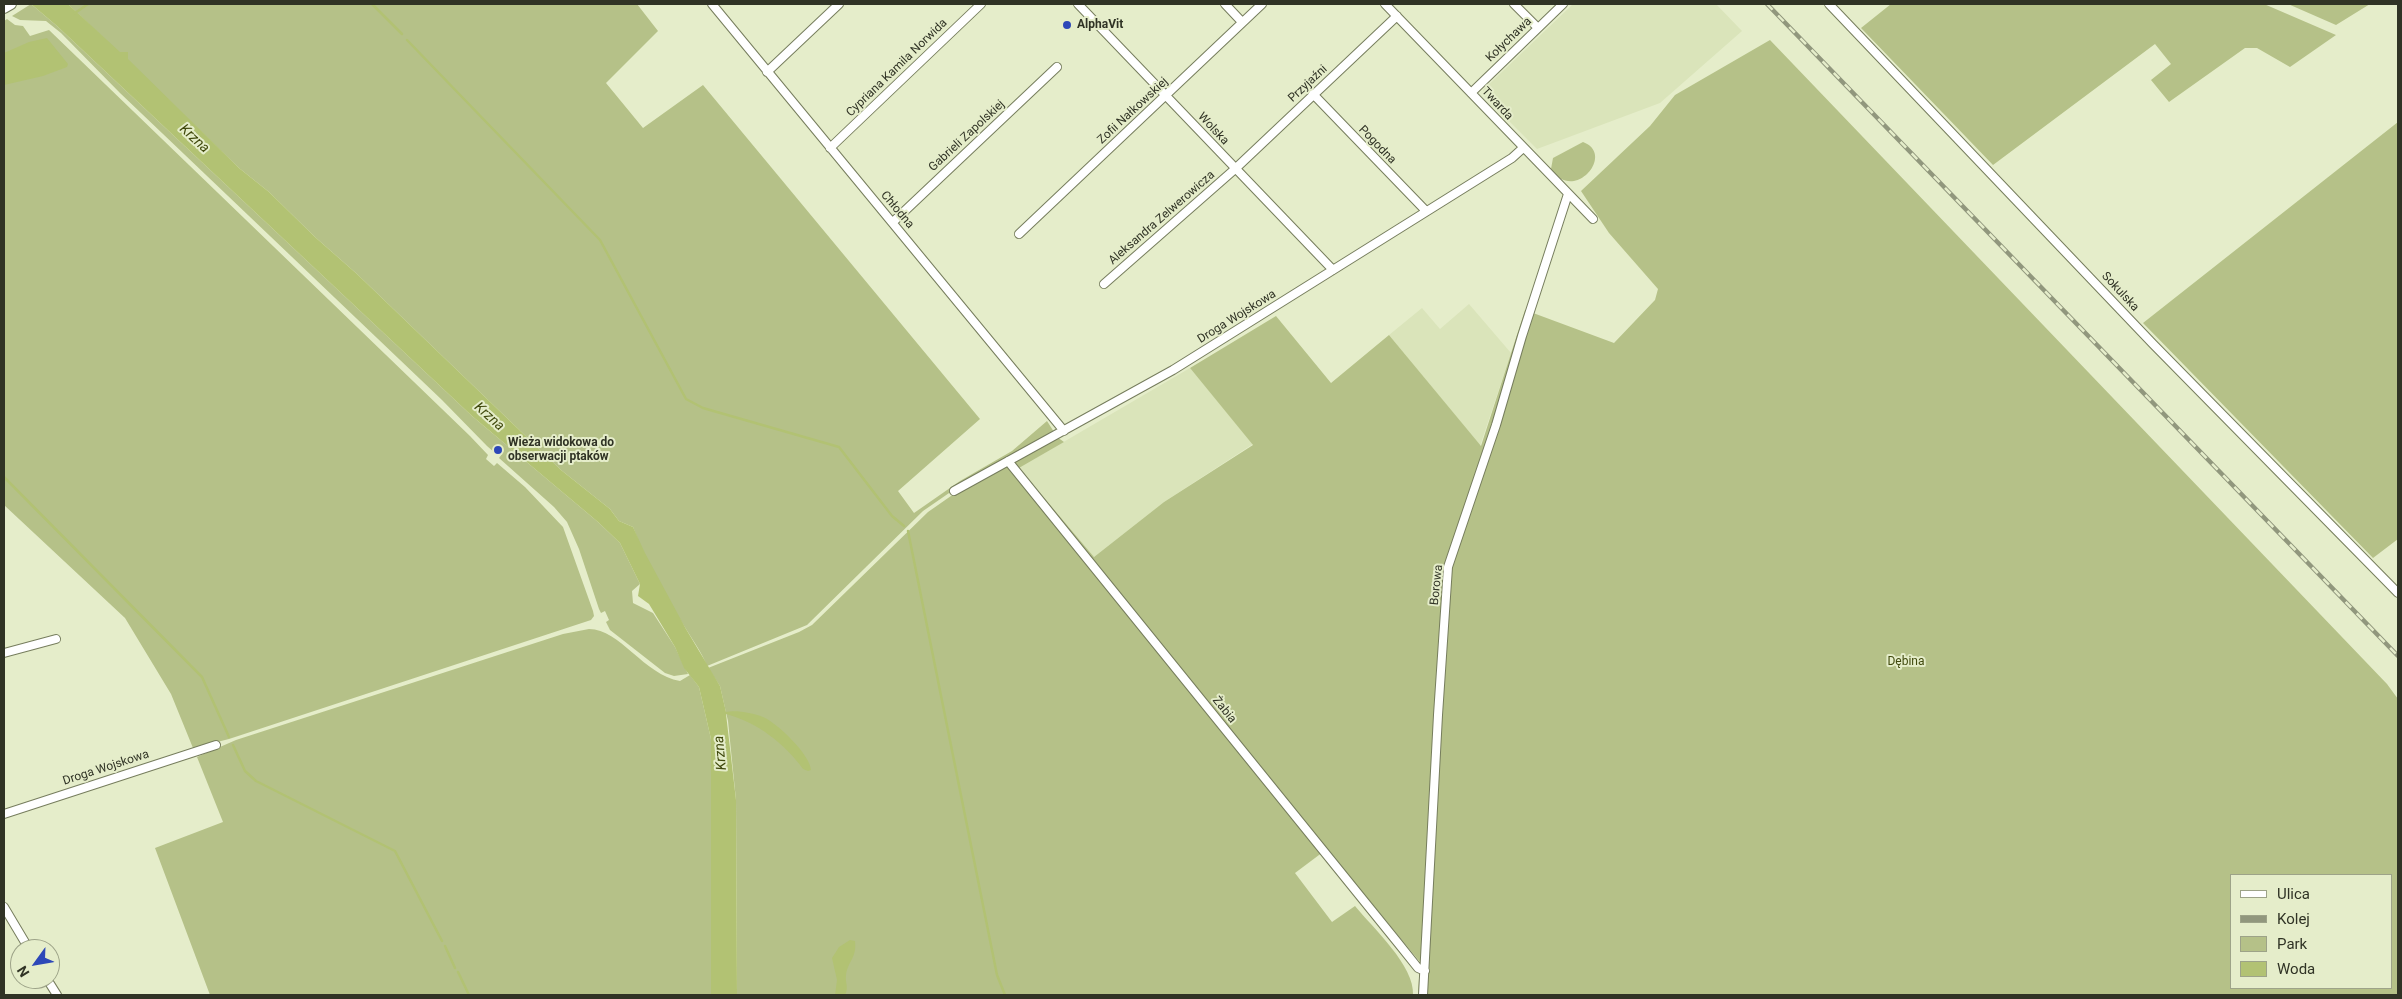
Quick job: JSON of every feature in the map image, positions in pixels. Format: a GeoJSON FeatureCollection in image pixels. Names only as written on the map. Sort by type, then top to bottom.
{"type":"FeatureCollection","features":[{"type":"Feature","properties":{"kind":"street"},"geometry":{"type":"LineString","coordinates":[[4,8],[11,4]]}},
{"type":"Feature","properties":{"kind":"street","name":"Chłodna"},"geometry":{"type":"LineString","coordinates":[[712,4],[1064,431]]}},
{"type":"Feature","properties":{"kind":"street"},"geometry":{"type":"LineString","coordinates":[[767,72],[839,4]]}},
{"type":"Feature","properties":{"kind":"street","name":"Cypriana Kamila Norwida"},"geometry":{"type":"LineString","coordinates":[[830,148],[981,4]]}},
{"type":"Feature","properties":{"kind":"street","name":"Wolska"},"geometry":{"type":"LineString","coordinates":[[1078,4],[1333,270]]}},
{"type":"Feature","properties":{"kind":"street"},"geometry":{"type":"LineString","coordinates":[[1224,4],[1242,22]]}},
{"type":"Feature","properties":{"kind":"street","name":"Zofii Nałkowskiej"},"geometry":{"type":"LineString","coordinates":[[1019,234],[1262,4]]}},
{"type":"Feature","properties":{"kind":"street","name":"Twarda"},"geometry":{"type":"LineString","coordinates":[[1386,4],[1592,220]]}},
{"type":"Feature","properties":{"kind":"street"},"geometry":{"type":"LineString","coordinates":[[1514,4],[1538,28]]}},
{"type":"Feature","properties":{"kind":"street","name":"Kołychawa"},"geometry":{"type":"LineString","coordinates":[[1471,92],[1563,4]]}},
{"type":"Feature","properties":{"kind":"street","name":"Sokulska"},"geometry":{"type":"LineString","coordinates":[[1829,4],[2153,344],[2398,593]]}},
{"type":"Feature","properties":{"kind":"street","name":"Przyjaźni"},"geometry":{"type":"LineString","coordinates":[[1235,169],[1397,16]]}},
{"type":"Feature","properties":{"kind":"street","name":"Gabrieli Zapolskiej"},"geometry":{"type":"LineString","coordinates":[[893,222],[1057,67]]}},
{"type":"Feature","properties":{"kind":"street","name":"Pogodna"},"geometry":{"type":"LineString","coordinates":[[1313,94],[1426,211]]}},
{"type":"Feature","properties":{"kind":"street","name":"Droga Wojskowa"},"geometry":{"type":"LineString","coordinates":[[954,492],[1173,370],[1512,158],[1523,148]]}},
{"type":"Feature","properties":{"kind":"street","name":"Aleksandra Zelwerowicza"},"geometry":{"type":"LineString","coordinates":[[1104,284],[1235,169]]}},
{"type":"Feature","properties":{"kind":"street","name":"Borowa"},"geometry":{"type":"LineString","coordinates":[[1424,995],[1438,715],[1448,567],[1496,425],[1522,336],[1568,194]]}},
{"type":"Feature","properties":{"kind":"street","name":"Żabia"},"geometry":{"type":"LineString","coordinates":[[1008,461],[1418,968],[1425,971]]}},
{"type":"Feature","properties":{"kind":"street"},"geometry":{"type":"LineString","coordinates":[[4,654],[56,639]]}},
{"type":"Feature","properties":{"kind":"street","name":"Droga Wojskowa"},"geometry":{"type":"LineString","coordinates":[[4,814],[216,745]]}},
{"type":"Feature","properties":{"kind":"street"},"geometry":{"type":"LineString","coordinates":[[4,907],[23,939]]}},
{"type":"Feature","properties":{"kind":"shaded area"},"geometry":{"type":"Polygon","coordinates":[[[1573,4],[1716,4],[1742,31],[1660,103],[1537,149],[1483,95],[1483,90],[1573,4]]]}},
{"type":"Feature","properties":{"kind":"shaded area"},"geometry":{"type":"Polygon","coordinates":[[[1469,304],[1511,353],[1480,446],[1389,335],[1422,308],[1440,329],[1469,304]]]}},
{"type":"Feature","properties":{"kind":"shaded area"},"geometry":{"type":"Polygon","coordinates":[[[1190,368],[1253,444],[1164,502],[1094,557],[1019,468],[1190,368]]]}},
{"type":"Feature","properties":{"kind":"green space"},"geometry":{"type":"Polygon","coordinates":[[[31,4],[57,26],[472,416],[598,522],[620,543],[640,584],[632,591],[633,603],[653,613],[675,647],[688,674],[674,676],[665,673],[610,630],[606,622],[609,620],[605,611],[601,613],[599,609],[579,549],[567,522],[554,507],[499,458],[502,454],[498,451],[495,453],[487,446],[442,400],[120,93],[61,33],[46,21],[20,20],[12,16],[31,4]]]}},
{"type":"Feature","properties":{"kind":"green space"},"geometry":{"type":"Polygon","coordinates":[[[68,4],[637,4],[658,31],[606,83],[643,128],[703,85],[980,419],[898,491],[914,513],[960,481],[1012,451],[1047,421],[1054,432],[952,491],[923,511],[807,625],[707,666],[657,580],[633,527],[619,521],[610,509],[561,470],[357,274],[315,237],[269,192],[239,168],[68,4]]]}},
{"type":"Feature","properties":{"kind":"green space"},"geometry":{"type":"Polygon","coordinates":[[[1891,4],[2264,4],[2336,35],[2290,67],[2257,48],[2245,48],[2169,102],[2151,80],[2171,64],[2155,44],[1993,165],[1861,28],[1891,4]]]}},
{"type":"Feature","properties":{"kind":"green space"},"geometry":{"type":"Polygon","coordinates":[[[2288,4],[2370,4],[2336,25],[2288,4]]]}},
{"type":"Feature","properties":{"kind":"green space"},"geometry":{"type":"Polygon","coordinates":[[[7,19],[15,25],[23,26],[30,36],[49,30],[470,436],[488,455],[486,459],[494,466],[497,463],[525,487],[563,527],[593,611],[594,616],[591,620],[229,739],[193,748],[171,694],[125,618],[4,505],[4,21],[7,19]]]}},
{"type":"Feature","properties":{"kind":"green space","name":"Dębina"},"geometry":{"type":"Polygon","coordinates":[[[1770,40],[2387,684],[2398,699],[2398,995],[1418,995],[1420,962],[1327,849],[1295,873],[1332,922],[1355,906],[1392,948],[1400,960],[1412,984],[1413,995],[737,995],[736,800],[728,721],[720,686],[708,668],[799,632],[812,625],[928,512],[961,489],[1057,437],[1064,442],[1019,468],[1094,557],[1164,502],[1253,445],[1190,368],[1276,316],[1331,383],[1389,335],[1481,446],[1525,310],[1614,343],[1655,300],[1658,289],[1609,233],[1581,191],[1650,126],[1675,95],[1770,40]]]}},
{"type":"Feature","properties":{"kind":"green space"},"geometry":{"type":"Polygon","coordinates":[[[2398,122],[2398,539],[2373,558],[2143,323],[2398,122]]]}},
{"type":"Feature","properties":{"kind":"green space"},"geometry":{"type":"Polygon","coordinates":[[[1583,142],[1592,148],[1595,156],[1593,165],[1588,173],[1580,179],[1570,181],[1560,178],[1551,169],[1553,158],[1583,142]]]}},
{"type":"Feature","properties":{"kind":"green space"},"geometry":{"type":"Polygon","coordinates":[[[589,629],[611,636],[667,677],[680,681],[690,675],[699,687],[711,739],[711,995],[210,995],[155,848],[223,822],[197,757],[236,740],[563,634],[589,629]]]}},
{"type":"Feature","properties":{"kind":"water","name":"Krzna"},"geometry":{"type":"Polygon","coordinates":[[[31,4],[68,4],[120,52],[128,52],[128,59],[239,168],[269,192],[315,237],[357,274],[561,470],[610,509],[619,521],[633,527],[686,629],[720,686],[726,712],[750,713],[769,720],[791,739],[805,756],[811,770],[808,771],[803,769],[779,743],[759,728],[749,722],[726,714],[736,800],[737,995],[711,995],[711,739],[699,687],[684,668],[675,647],[649,604],[638,596],[640,584],[620,543],[598,522],[472,416],[57,26],[31,4]]]}},
{"type":"Feature","properties":{"kind":"water"},"geometry":{"type":"Polygon","coordinates":[[[47,38],[68,64],[67,67],[43,76],[4,85],[4,53],[29,42],[47,38]]]}},
{"type":"Feature","properties":{"kind":"water"},"geometry":{"type":"Polygon","coordinates":[[[850,940],[855,941],[855,947],[854,956],[846,975],[846,992],[845,995],[835,995],[837,980],[832,958],[839,947],[850,940]]]}},
{"type":"Feature","properties":{"kind":"waterway"},"geometry":{"type":"LineString","coordinates":[[75,13],[88,4]]}},
{"type":"Feature","properties":{"kind":"waterway"},"geometry":{"type":"LineString","coordinates":[[372,4],[402,34]]}},
{"type":"Feature","properties":{"kind":"waterway"},"geometry":{"type":"LineString","coordinates":[[407,40],[600,240],[686,399],[703,408],[839,447],[892,516],[904,526]]}},
{"type":"Feature","properties":{"kind":"waterway"},"geometry":{"type":"LineString","coordinates":[[4,477],[202,677],[229,737]]}},
{"type":"Feature","properties":{"kind":"waterway"},"geometry":{"type":"LineString","coordinates":[[908,531],[997,975],[1005,995]]}},
{"type":"Feature","properties":{"kind":"waterway"},"geometry":{"type":"LineString","coordinates":[[233,745],[245,771],[256,781],[395,851],[442,941]]}},
{"type":"Feature","properties":{"kind":"waterway"},"geometry":{"type":"LineString","coordinates":[[445,946],[455,968]]}},
{"type":"Feature","properties":{"kind":"waterway"},"geometry":{"type":"LineString","coordinates":[[458,972],[469,995]]}},
{"type":"Feature","properties":{"kind":"railway"},"geometry":{"type":"LineString","coordinates":[[1767,4],[2398,656]]}},
{"type":"Feature","properties":{"kind":"place","name":"AlphaVit"},"geometry":{"type":"Point","coordinates":[1067,25]}},
{"type":"Feature","properties":{"kind":"place","name":"Wieża widokowa do obserwacji ptaków"},"geometry":{"type":"Point","coordinates":[498,450]}}]}
